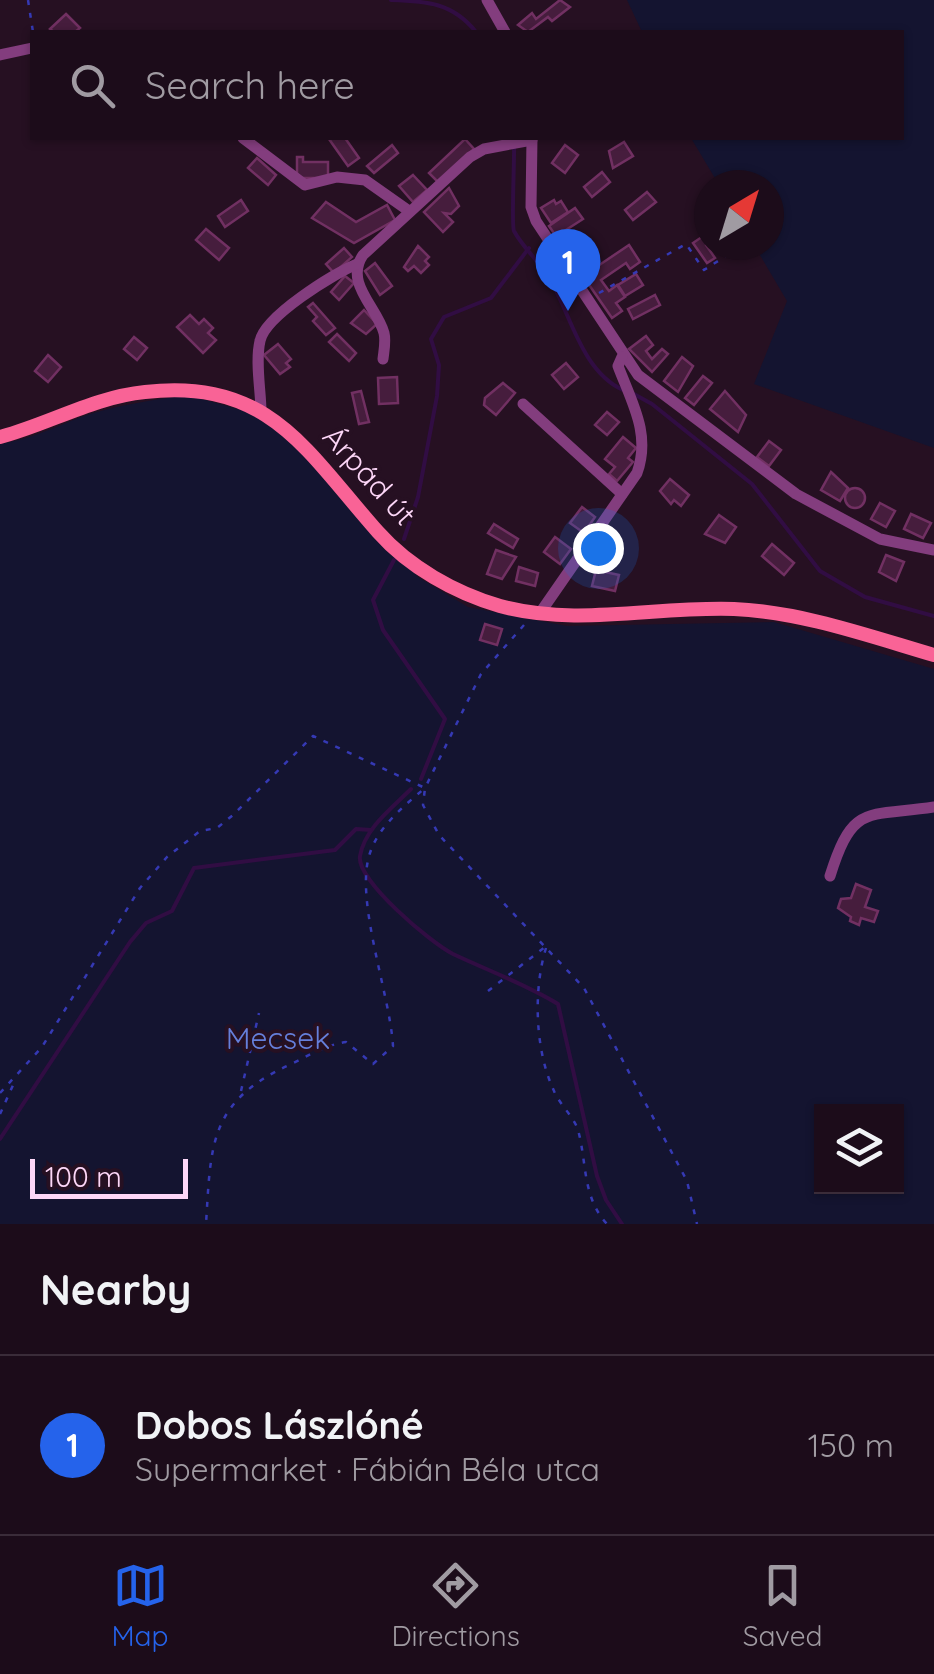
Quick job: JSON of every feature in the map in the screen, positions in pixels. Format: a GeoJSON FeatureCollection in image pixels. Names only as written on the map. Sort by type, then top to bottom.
{"type":"FeatureCollection","features":[{"type":"Feature","properties":{"kind":"main road","name":"Árpád út"},"geometry":{"type":"LineString","coordinates":[[0,436],[104,400],[142,392],[191,390],[230,398],[261,412],[305,444],[378,532],[423,570],[464,594],[534,613],[761,612],[934,655]]}},
{"type":"Feature","properties":{"kind":"street"},"geometry":{"type":"LineString","coordinates":[[486,0],[503,30]]}},
{"type":"Feature","properties":{"kind":"street"},"geometry":{"type":"LineString","coordinates":[[0,55],[30,48]]}},
{"type":"Feature","properties":{"kind":"street"},"geometry":{"type":"LineString","coordinates":[[245,140],[305,185],[337,177],[365,180],[410,211]]}},
{"type":"Feature","properties":{"kind":"street"},"geometry":{"type":"LineString","coordinates":[[261,412],[260,341],[268,325],[320,284],[357,264],[470,157],[528,140],[531,207],[536,222],[585,301],[638,375],[772,480],[880,539],[934,550]]}},
{"type":"Feature","properties":{"kind":"street"},"geometry":{"type":"LineString","coordinates":[[357,264],[363,294],[383,331],[383,358]]}},
{"type":"Feature","properties":{"kind":"street"},"geometry":{"type":"LineString","coordinates":[[534,613],[637,473],[645,442],[618,366],[622,356]]}},
{"type":"Feature","properties":{"kind":"street"},"geometry":{"type":"LineString","coordinates":[[523,404],[622,494]]}},
{"type":"Feature","properties":{"kind":"street"},"geometry":{"type":"LineString","coordinates":[[830,876],[843,835],[856,821],[873,814],[934,807]]}},
{"type":"Feature","properties":{"kind":"path"},"geometry":{"type":"LineString","coordinates":[[28,0],[33,30]]}},
{"type":"Feature","properties":{"kind":"path"},"geometry":{"type":"LineString","coordinates":[[585,301],[686,244],[694,256]]}},
{"type":"Feature","properties":{"kind":"path"},"geometry":{"type":"LineString","coordinates":[[697,260],[704,270],[720,260]]}},
{"type":"Feature","properties":{"kind":"path"},"geometry":{"type":"LineString","coordinates":[[534,613],[480,674],[425,788],[423,805],[429,822],[584,988],[687,1181],[696,1224]]}},
{"type":"Feature","properties":{"kind":"path"},"geometry":{"type":"LineString","coordinates":[[0,1114],[14,1082],[74,998],[140,888],[166,857],[200,830],[225,821],[313,736],[425,788]]}},
{"type":"Feature","properties":{"kind":"path"},"geometry":{"type":"LineString","coordinates":[[206,1224],[210,1168],[220,1124],[241,1092],[256,1080],[330,1044],[346,1042],[373,1064],[393,1046],[366,881],[370,851],[397,812],[425,788]]}},
{"type":"Feature","properties":{"kind":"path"},"geometry":{"type":"LineString","coordinates":[[488,992],[547,946]]}},
{"type":"Feature","properties":{"kind":"path"},"geometry":{"type":"LineString","coordinates":[[547,946],[539,971],[544,1069],[560,1106],[578,1126],[583,1176],[607,1224]]}},
{"type":"Feature","properties":{"kind":"path"},"geometry":{"type":"LineString","coordinates":[[241,1092],[259,1013]]}},
{"type":"Feature","properties":{"kind":"path"},"geometry":{"type":"LineString","coordinates":[[0,1093],[14,1082]]}},
{"type":"Feature","properties":{"kind":"green space"},"geometry":{"type":"Polygon","coordinates":[[[627,0],[934,0],[934,448],[754,384],[787,301],[763,260],[784,260],[784,170],[710,170],[692,140],[904,140],[904,30],[641,30],[627,0]]]}},
{"type":"Feature","properties":{"kind":"green space","name":"Mecsek"},"geometry":{"type":"Polygon","coordinates":[[[188,395],[262,416],[331,482],[418,577],[468,607],[567,626],[774,622],[934,669],[934,1224],[0,1224],[0,444],[134,403],[188,395]]]}},
{"type":"Feature","properties":{"kind":"building"},"geometry":{"type":"Polygon","coordinates":[[[560,0],[570,7],[531,30],[518,25],[532,13],[536,19],[560,0]]]}},
{"type":"Feature","properties":{"kind":"building"},"geometry":{"type":"Polygon","coordinates":[[[66,14],[80,28],[78,30],[50,29],[66,14]]]}},
{"type":"Feature","properties":{"kind":"building"},"geometry":{"type":"Polygon","coordinates":[[[330,140],[346,140],[359,158],[348,166],[330,140]]]}},
{"type":"Feature","properties":{"kind":"building"},"geometry":{"type":"Polygon","coordinates":[[[464,140],[474,149],[438,182],[429,173],[464,140]]]}},
{"type":"Feature","properties":{"kind":"building"},"geometry":{"type":"Polygon","coordinates":[[[624,142],[633,156],[613,168],[609,151],[624,142]]]}},
{"type":"Feature","properties":{"kind":"building"},"geometry":{"type":"Polygon","coordinates":[[[392,145],[398,153],[374,173],[367,166],[392,145]]]}},
{"type":"Feature","properties":{"kind":"building"},"geometry":{"type":"Polygon","coordinates":[[[565,145],[578,155],[565,173],[552,163],[565,145]]]}},
{"type":"Feature","properties":{"kind":"building"},"geometry":{"type":"Polygon","coordinates":[[[297,157],[303,157],[303,162],[328,162],[328,178],[297,178],[297,157]]]}},
{"type":"Feature","properties":{"kind":"building"},"geometry":{"type":"Polygon","coordinates":[[[257,158],[276,175],[268,185],[248,168],[257,158]]]}},
{"type":"Feature","properties":{"kind":"building"},"geometry":{"type":"Polygon","coordinates":[[[602,172],[610,182],[592,197],[584,187],[602,172]]]}},
{"type":"Feature","properties":{"kind":"building"},"geometry":{"type":"Polygon","coordinates":[[[413,175],[427,190],[413,202],[399,186],[413,175]]]}},
{"type":"Feature","properties":{"kind":"building"},"geometry":{"type":"Polygon","coordinates":[[[449,188],[459,206],[451,214],[444,213],[453,222],[443,232],[424,212],[449,188]]]}},
{"type":"Feature","properties":{"kind":"building"},"geometry":{"type":"Polygon","coordinates":[[[647,192],[656,202],[633,220],[625,210],[647,192]]]}},
{"type":"Feature","properties":{"kind":"building"},"geometry":{"type":"Polygon","coordinates":[[[241,200],[248,211],[225,227],[218,216],[241,200]]]}},
{"type":"Feature","properties":{"kind":"building"},"geometry":{"type":"Polygon","coordinates":[[[554,200],[556,204],[561,201],[568,212],[551,223],[541,208],[554,200]]]}},
{"type":"Feature","properties":{"kind":"building"},"geometry":{"type":"Polygon","coordinates":[[[326,202],[356,222],[387,205],[395,220],[354,243],[312,218],[326,202]]]}},
{"type":"Feature","properties":{"kind":"building"},"geometry":{"type":"Polygon","coordinates":[[[575,208],[583,219],[566,230],[586,249],[572,259],[549,226],[575,208]]]}},
{"type":"Feature","properties":{"kind":"building"},"geometry":{"type":"Polygon","coordinates":[[[206,229],[229,248],[219,260],[196,240],[206,229]]]}},
{"type":"Feature","properties":{"kind":"building"},"geometry":{"type":"Polygon","coordinates":[[[629,245],[640,262],[630,269],[626,263],[601,280],[609,291],[617,285],[625,297],[616,303],[622,311],[612,318],[583,276],[629,245]]]}},
{"type":"Feature","properties":{"kind":"building"},"geometry":{"type":"Polygon","coordinates":[[[418,246],[429,257],[425,261],[429,265],[421,273],[414,266],[408,271],[404,267],[418,246]]]}},
{"type":"Feature","properties":{"kind":"building"},"geometry":{"type":"Polygon","coordinates":[[[344,248],[352,257],[334,273],[326,264],[344,248]]]}},
{"type":"Feature","properties":{"kind":"building"},"geometry":{"type":"Polygon","coordinates":[[[375,263],[392,286],[380,295],[365,271],[375,263]]]}},
{"type":"Feature","properties":{"kind":"building"},"geometry":{"type":"Polygon","coordinates":[[[636,274],[643,285],[625,296],[618,285],[636,274]]]}},
{"type":"Feature","properties":{"kind":"building"},"geometry":{"type":"Polygon","coordinates":[[[345,276],[354,283],[339,300],[331,292],[345,276]]]}},
{"type":"Feature","properties":{"kind":"building"},"geometry":{"type":"Polygon","coordinates":[[[655,295],[660,305],[633,319],[628,309],[655,295]]]}},
{"type":"Feature","properties":{"kind":"building"},"geometry":{"type":"Polygon","coordinates":[[[313,303],[335,328],[326,335],[313,321],[317,317],[308,307],[313,303]]]}},
{"type":"Feature","properties":{"kind":"building"},"geometry":{"type":"Polygon","coordinates":[[[364,310],[377,324],[366,334],[351,323],[364,310]]]}},
{"type":"Feature","properties":{"kind":"building"},"geometry":{"type":"Polygon","coordinates":[[[190,315],[199,324],[204,319],[213,328],[208,333],[216,340],[203,353],[177,327],[190,315]]]}},
{"type":"Feature","properties":{"kind":"building"},"geometry":{"type":"Polygon","coordinates":[[[337,334],[356,353],[349,361],[329,342],[337,334]]]}},
{"type":"Feature","properties":{"kind":"building"},"geometry":{"type":"Polygon","coordinates":[[[646,336],[653,345],[646,351],[652,359],[662,349],[668,354],[652,372],[629,349],[646,336]]]}},
{"type":"Feature","properties":{"kind":"building"},"geometry":{"type":"Polygon","coordinates":[[[134,337],[147,348],[137,360],[124,349],[134,337]]]}},
{"type":"Feature","properties":{"kind":"building"},"geometry":{"type":"Polygon","coordinates":[[[278,344],[291,359],[286,363],[290,367],[280,374],[264,355],[278,344]]]}},
{"type":"Feature","properties":{"kind":"building"},"geometry":{"type":"Polygon","coordinates":[[[48,355],[61,367],[48,382],[35,371],[48,355]]]}},
{"type":"Feature","properties":{"kind":"building"},"geometry":{"type":"Polygon","coordinates":[[[682,357],[693,366],[678,392],[664,381],[682,357]]]}},
{"type":"Feature","properties":{"kind":"building"},"geometry":{"type":"Polygon","coordinates":[[[566,363],[578,377],[564,389],[552,375],[566,363]]]}},
{"type":"Feature","properties":{"kind":"building"},"geometry":{"type":"Polygon","coordinates":[[[703,376],[712,383],[694,405],[685,398],[703,376]]]}},
{"type":"Feature","properties":{"kind":"building"},"geometry":{"type":"Polygon","coordinates":[[[397,377],[398,403],[379,404],[378,378],[397,377]]]}},
{"type":"Feature","properties":{"kind":"building"},"geometry":{"type":"Polygon","coordinates":[[[503,383],[515,393],[496,415],[484,405],[485,398],[503,383]]]}},
{"type":"Feature","properties":{"kind":"building"},"geometry":{"type":"Polygon","coordinates":[[[361,391],[369,422],[359,424],[352,393],[361,391]]]}},
{"type":"Feature","properties":{"kind":"building"},"geometry":{"type":"Polygon","coordinates":[[[725,391],[746,415],[738,432],[710,409],[725,391]]]}},
{"type":"Feature","properties":{"kind":"building"},"geometry":{"type":"Polygon","coordinates":[[[607,412],[619,422],[607,435],[595,425],[607,412]]]}},
{"type":"Feature","properties":{"kind":"building"},"geometry":{"type":"Polygon","coordinates":[[[623,437],[636,448],[628,458],[633,462],[617,481],[609,474],[615,467],[605,459],[623,437]]]}},
{"type":"Feature","properties":{"kind":"building"},"geometry":{"type":"Polygon","coordinates":[[[769,441],[781,450],[769,466],[757,457],[769,441]]]}},
{"type":"Feature","properties":{"kind":"building"},"geometry":{"type":"Polygon","coordinates":[[[831,472],[848,488],[840,501],[821,490],[831,472]]]}},
{"type":"Feature","properties":{"kind":"building"},"geometry":{"type":"Polygon","coordinates":[[[670,479],[689,495],[681,506],[674,500],[671,504],[660,491],[670,479]]]}},
{"type":"Feature","properties":{"kind":"building"},"geometry":{"type":"Polygon","coordinates":[[[855,488],[865,498],[855,508],[845,498],[855,488]]]}},
{"type":"Feature","properties":{"kind":"building"},"geometry":{"type":"Polygon","coordinates":[[[880,503],[895,511],[886,527],[871,519],[880,503]]]}},
{"type":"Feature","properties":{"kind":"building"},"geometry":{"type":"Polygon","coordinates":[[[582,507],[595,517],[584,533],[570,523],[582,507]]]}},
{"type":"Feature","properties":{"kind":"building"},"geometry":{"type":"Polygon","coordinates":[[[911,514],[931,523],[923,538],[904,529],[911,514]]]}},
{"type":"Feature","properties":{"kind":"building"},"geometry":{"type":"Polygon","coordinates":[[[719,515],[736,527],[725,543],[705,534],[719,515]]]}},
{"type":"Feature","properties":{"kind":"building"},"geometry":{"type":"Polygon","coordinates":[[[494,524],[518,539],[513,548],[488,533],[494,524]]]}},
{"type":"Feature","properties":{"kind":"building"},"geometry":{"type":"Polygon","coordinates":[[[555,537],[571,549],[560,564],[544,552],[555,537]]]}},
{"type":"Feature","properties":{"kind":"building"},"geometry":{"type":"Polygon","coordinates":[[[772,544],[794,563],[784,575],[762,556],[772,544]]]}},
{"type":"Feature","properties":{"kind":"building"},"geometry":{"type":"Polygon","coordinates":[[[496,550],[516,557],[502,579],[487,574],[496,550]]]}},
{"type":"Feature","properties":{"kind":"building"},"geometry":{"type":"Polygon","coordinates":[[[886,555],[904,562],[896,581],[879,572],[886,555]]]}},
{"type":"Feature","properties":{"kind":"building"},"geometry":{"type":"Polygon","coordinates":[[[519,567],[538,573],[535,586],[516,581],[519,567]]]}},
{"type":"Feature","properties":{"kind":"building"},"geometry":{"type":"Polygon","coordinates":[[[596,570],[619,575],[615,591],[592,586],[596,570]]]}},
{"type":"Feature","properties":{"kind":"building"},"geometry":{"type":"Polygon","coordinates":[[[485,624],[502,629],[497,645],[480,640],[485,624]]]}},
{"type":"Feature","properties":{"kind":"building"},"geometry":{"type":"Polygon","coordinates":[[[856,884],[871,890],[865,907],[878,911],[874,922],[861,918],[859,925],[838,908],[841,899],[851,898],[856,884]]]}},
{"type":"Feature","properties":{"kind":"waterway"},"geometry":{"type":"LineString","coordinates":[[391,0],[448,9],[474,30]]}},
{"type":"Feature","properties":{"kind":"waterway"},"geometry":{"type":"LineString","coordinates":[[514,140],[514,231],[551,281],[587,356],[597,370],[623,390]]}},
{"type":"Feature","properties":{"kind":"waterway"},"geometry":{"type":"LineString","coordinates":[[404,539],[418,497],[437,396],[439,365],[431,339],[444,317],[491,298],[529,248]]}},
{"type":"Feature","properties":{"kind":"waterway"},"geometry":{"type":"LineString","coordinates":[[632,393],[652,404],[752,484],[820,571],[865,597],[934,616]]}},
{"type":"Feature","properties":{"kind":"waterway"},"geometry":{"type":"LineString","coordinates":[[394,560],[373,600],[383,630],[445,719],[421,779]]}},
{"type":"Feature","properties":{"kind":"waterway"},"geometry":{"type":"LineString","coordinates":[[411,789],[367,836],[360,856],[362,867],[382,895],[443,948],[558,1004],[597,1176],[606,1200],[622,1224]]}},
{"type":"Feature","properties":{"kind":"waterway"},"geometry":{"type":"LineString","coordinates":[[0,1139],[130,942],[146,923],[172,911],[194,868],[335,850],[356,829],[371,830]]}},
{"type":"Feature","properties":{"kind":"place","name":"Dobos Lászlóné"},"geometry":{"type":"Point","coordinates":[568,311]}}]}
